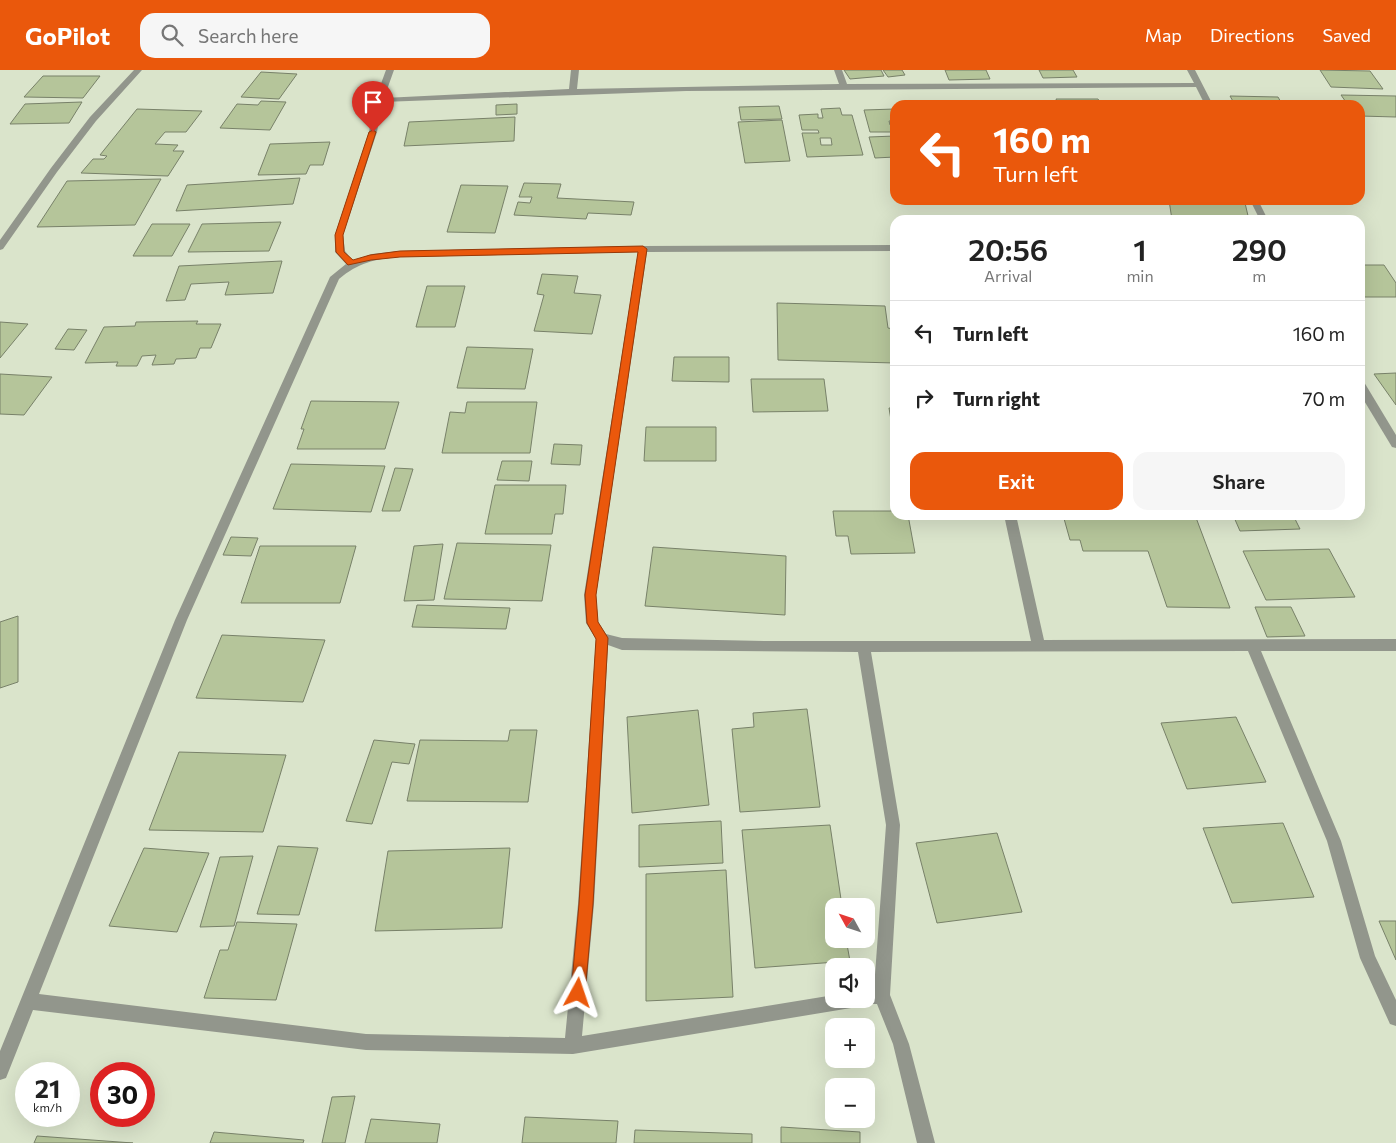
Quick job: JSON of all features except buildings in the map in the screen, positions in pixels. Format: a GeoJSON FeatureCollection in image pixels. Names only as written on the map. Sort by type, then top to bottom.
{"type":"FeatureCollection","features":[{"type":"Feature","properties":{"kind":"street"},"geometry":{"type":"LineString","coordinates":[[0,247],[54,170],[93,119],[138,70]]}},
{"type":"Feature","properties":{"kind":"street"},"geometry":{"type":"LineString","coordinates":[[351,264],[340,252],[339,235],[373,132],[379,100],[390,70]]}},
{"type":"Feature","properties":{"kind":"street"},"geometry":{"type":"LineString","coordinates":[[573,91],[575,70]]}},
{"type":"Feature","properties":{"kind":"street"},"geometry":{"type":"LineString","coordinates":[[838,70],[843,85]]}},
{"type":"Feature","properties":{"kind":"street"},"geometry":{"type":"LineString","coordinates":[[1191,70],[1206,100]]}},
{"type":"Feature","properties":{"kind":"street"},"geometry":{"type":"LineString","coordinates":[[379,100],[420,100],[573,91],[843,85],[1199,85]]}},
{"type":"Feature","properties":{"kind":"street"},"geometry":{"type":"LineString","coordinates":[[0,1072],[181,620],[335,277],[351,264],[370,257],[400,254],[643,249],[890,248]]}},
{"type":"Feature","properties":{"kind":"street"},"geometry":{"type":"LineString","coordinates":[[573,1046],[586,904],[602,638],[592,623],[590,595],[643,249]]}},
{"type":"Feature","properties":{"kind":"street"},"geometry":{"type":"LineString","coordinates":[[1365,392],[1396,444]]}},
{"type":"Feature","properties":{"kind":"street"},"geometry":{"type":"LineString","coordinates":[[1011,520],[1038,646]]}},
{"type":"Feature","properties":{"kind":"street"},"geometry":{"type":"LineString","coordinates":[[602,638],[622,644],[1396,646]]}},
{"type":"Feature","properties":{"kind":"street"},"geometry":{"type":"LineString","coordinates":[[863,646],[893,825],[875,987]]}},
{"type":"Feature","properties":{"kind":"street"},"geometry":{"type":"LineString","coordinates":[[1252,646],[1334,841],[1368,958],[1396,1018]]}},
{"type":"Feature","properties":{"kind":"street"},"geometry":{"type":"LineString","coordinates":[[875,998],[901,1044],[926,1143]]}},
{"type":"Feature","properties":{"kind":"street"},"geometry":{"type":"LineString","coordinates":[[30,1001],[366,1042],[573,1046],[825,1004]]}},
{"type":"Feature","properties":{"kind":"route"},"geometry":{"type":"LineString","coordinates":[[373,132],[339,235],[340,252],[351,264],[370,257],[400,254],[643,249],[590,595],[592,623],[602,638],[586,904],[578,993]]}}]}
